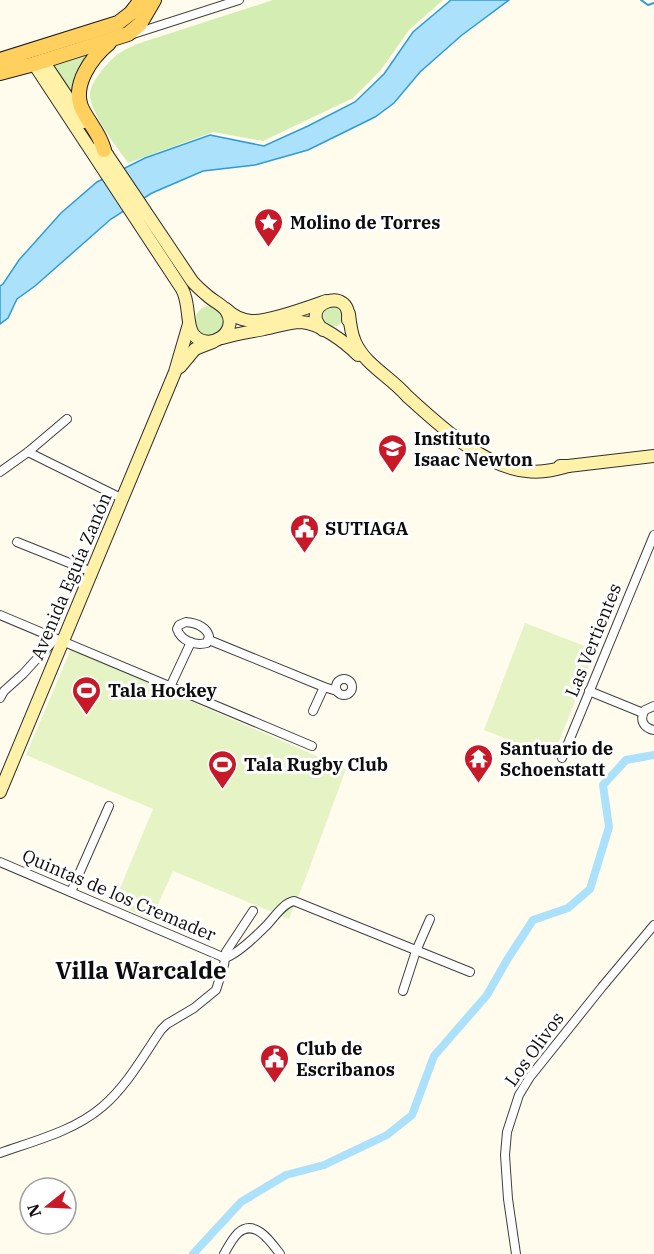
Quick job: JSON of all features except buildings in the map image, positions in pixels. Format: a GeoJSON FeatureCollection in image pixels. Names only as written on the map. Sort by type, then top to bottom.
{"type":"FeatureCollection","features":[{"type":"Feature","properties":{"kind":"main road"},"geometry":{"type":"LineString","coordinates":[[0,73],[113,31],[125,23],[141,0]]}},
{"type":"Feature","properties":{"kind":"main road"},"geometry":{"type":"LineString","coordinates":[[0,62],[38,60],[116,39],[132,32],[144,18],[154,0]]}},
{"type":"Feature","properties":{"kind":"main road"},"geometry":{"type":"LineString","coordinates":[[0,62],[113,25],[127,18]]}},
{"type":"Feature","properties":{"kind":"main road"},"geometry":{"type":"LineString","coordinates":[[104,157],[102,139],[81,105],[79,94],[82,81],[92,62],[104,47],[116,39]]}},
{"type":"Feature","properties":{"kind":"main road"},"geometry":{"type":"LineString","coordinates":[[38,60],[155,236],[184,293],[190,330],[197,338],[207,342],[238,333],[293,323],[310,324],[332,333],[341,331],[347,324],[349,315]]}},
{"type":"Feature","properties":{"kind":"main road"},"geometry":{"type":"LineString","coordinates":[[155,236],[192,281],[237,317],[254,321],[276,317],[326,301],[340,302],[349,315],[352,336],[362,354],[406,396]]}},
{"type":"Feature","properties":{"kind":"main road"},"geometry":{"type":"LineString","coordinates":[[189,321],[191,311],[198,305],[207,301],[220,304],[229,315],[230,324],[227,332],[217,340]]}},
{"type":"Feature","properties":{"kind":"main road"},"geometry":{"type":"LineString","coordinates":[[326,301],[318,307],[316,317],[319,326],[350,348],[398,391],[452,434],[484,456],[512,468],[536,472],[654,456]]}},
{"type":"Feature","properties":{"kind":"main road","name":"Avenida Eguía Zanón"},"geometry":{"type":"LineString","coordinates":[[0,792],[59,641],[92,572],[175,372],[186,339],[189,321]]}},
{"type":"Feature","properties":{"kind":"main road","name":"Avenida Eguía Zanón"},"geometry":{"type":"LineString","coordinates":[[175,372],[192,351],[201,345],[217,340]]}},
{"type":"Feature","properties":{"kind":"street"},"geometry":{"type":"LineString","coordinates":[[116,39],[238,0]]}},
{"type":"Feature","properties":{"kind":"street"},"geometry":{"type":"LineString","coordinates":[[144,18],[158,27]]}},
{"type":"Feature","properties":{"kind":"street"},"geometry":{"type":"LineString","coordinates":[[0,472],[68,419]]}},
{"type":"Feature","properties":{"kind":"street"},"geometry":{"type":"LineString","coordinates":[[28,452],[123,499]]}},
{"type":"Feature","properties":{"kind":"street","name":"Las Vertientes"},"geometry":{"type":"LineString","coordinates":[[562,758],[654,535]]}},
{"type":"Feature","properties":{"kind":"street"},"geometry":{"type":"LineString","coordinates":[[17,542],[92,572]]}},
{"type":"Feature","properties":{"kind":"street"},"geometry":{"type":"LineString","coordinates":[[0,615],[312,746]]}},
{"type":"Feature","properties":{"kind":"street"},"geometry":{"type":"LineString","coordinates":[[191,622],[204,629],[209,640],[198,645],[182,637],[177,628],[182,623],[191,622]]}},
{"type":"Feature","properties":{"kind":"street"},"geometry":{"type":"LineString","coordinates":[[209,640],[337,691]]}},
{"type":"Feature","properties":{"kind":"street"},"geometry":{"type":"LineString","coordinates":[[0,698],[59,641]]}},
{"type":"Feature","properties":{"kind":"street"},"geometry":{"type":"LineString","coordinates":[[170,687],[191,642]]}},
{"type":"Feature","properties":{"kind":"street"},"geometry":{"type":"LineString","coordinates":[[313,711],[324,687]]}},
{"type":"Feature","properties":{"kind":"street"},"geometry":{"type":"LineString","coordinates":[[589,690],[643,713]]}},
{"type":"Feature","properties":{"kind":"street"},"geometry":{"type":"LineString","coordinates":[[654,706],[643,713],[642,721],[647,728],[654,730]]}},
{"type":"Feature","properties":{"kind":"street"},"geometry":{"type":"LineString","coordinates":[[71,892],[109,806]]}},
{"type":"Feature","properties":{"kind":"street","name":"Quintas de los Cremader"},"geometry":{"type":"LineString","coordinates":[[0,862],[225,958]]}},
{"type":"Feature","properties":{"kind":"street"},"geometry":{"type":"LineString","coordinates":[[225,958],[235,953],[266,926],[287,903],[294,901],[470,972]]}},
{"type":"Feature","properties":{"kind":"street"},"geometry":{"type":"LineString","coordinates":[[0,1153],[57,1133],[102,1108],[125,1083],[161,1029],[194,1008],[216,990],[229,946],[253,911]]}},
{"type":"Feature","properties":{"kind":"street"},"geometry":{"type":"LineString","coordinates":[[403,991],[416,951],[430,919]]}},
{"type":"Feature","properties":{"kind":"street","name":"Los Olivos"},"geometry":{"type":"LineString","coordinates":[[516,1254],[509,1210],[505,1155],[507,1132],[519,1095],[530,1077],[654,925]]}},
{"type":"Feature","properties":{"kind":"street"},"geometry":{"type":"LineString","coordinates":[[224,1254],[238,1233],[248,1229],[264,1233],[280,1254]]}},
{"type":"Feature","properties":{"kind":"green space"},"geometry":{"type":"Polygon","coordinates":[[[273,0],[443,0],[410,29],[380,71],[353,98],[263,141],[213,132],[128,163],[104,129],[91,101],[92,86],[107,64],[118,54],[137,44],[273,0]]]}},
{"type":"Feature","properties":{"kind":"green space"},"geometry":{"type":"Polygon","coordinates":[[[98,49],[73,96],[50,63],[98,49]]]}},
{"type":"Feature","properties":{"kind":"green space"},"geometry":{"type":"Polygon","coordinates":[[[210,306],[216,307],[224,315],[224,327],[216,335],[210,336],[204,335],[196,327],[195,321],[196,315],[204,307],[210,306]]]}},
{"type":"Feature","properties":{"kind":"green space"},"geometry":{"type":"Polygon","coordinates":[[[329,307],[337,307],[343,313],[343,321],[337,327],[329,327],[323,321],[323,313],[329,307]]]}},
{"type":"Feature","properties":{"kind":"green space"},"geometry":{"type":"Polygon","coordinates":[[[525,623],[595,650],[553,757],[484,730],[525,623]]]}},
{"type":"Feature","properties":{"kind":"green space","name":"Tala Rugby Club"},"geometry":{"type":"Polygon","coordinates":[[[71,649],[346,769],[289,919],[173,871],[151,920],[114,903],[153,809],[26,755],[71,649]]]}},
{"type":"Feature","properties":{"kind":"water"},"geometry":{"type":"Polygon","coordinates":[[[451,0],[509,0],[462,35],[420,72],[394,103],[375,117],[308,150],[255,165],[203,171],[152,193],[111,219],[17,299],[8,318],[0,324],[0,286],[19,260],[61,213],[97,182],[145,158],[210,135],[264,146],[355,102],[384,74],[413,32],[451,0]]]}},
{"type":"Feature","properties":{"kind":"waterway"},"geometry":{"type":"LineString","coordinates":[[641,0],[648,5],[654,3]]}},
{"type":"Feature","properties":{"kind":"waterway"},"geometry":{"type":"LineString","coordinates":[[193,1254],[241,1202],[286,1175],[324,1165],[387,1135],[412,1115],[434,1056],[487,995],[533,920],[568,908],[590,889],[609,827],[603,785],[626,760],[654,755]]}},
{"type":"Feature","properties":{"kind":"place","name":"Molino de Torres"},"geometry":{"type":"Point","coordinates":[269,248]}},
{"type":"Feature","properties":{"kind":"place","name":"Instituto Isaac Newton"},"geometry":{"type":"Point","coordinates":[393,474]}},
{"type":"Feature","properties":{"kind":"place","name":"SUTIAGA"},"geometry":{"type":"Point","coordinates":[304,554]}},
{"type":"Feature","properties":{"kind":"place","name":"Tala Hockey"},"geometry":{"type":"Point","coordinates":[87,716]}},
{"type":"Feature","properties":{"kind":"place","name":"Santuario de Schoenstatt"},"geometry":{"type":"Point","coordinates":[479,784]}},
{"type":"Feature","properties":{"kind":"place","name":"Tala Rugby Club"},"geometry":{"type":"Point","coordinates":[223,790]}},
{"type":"Feature","properties":{"kind":"place","name":"Club de Escribanos"},"geometry":{"type":"Point","coordinates":[275,1084]}},
{"type":"Feature","properties":{"kind":"district","name":"Villa Warcalde"},"geometry":{"type":"Point","coordinates":[141,970]}}]}
